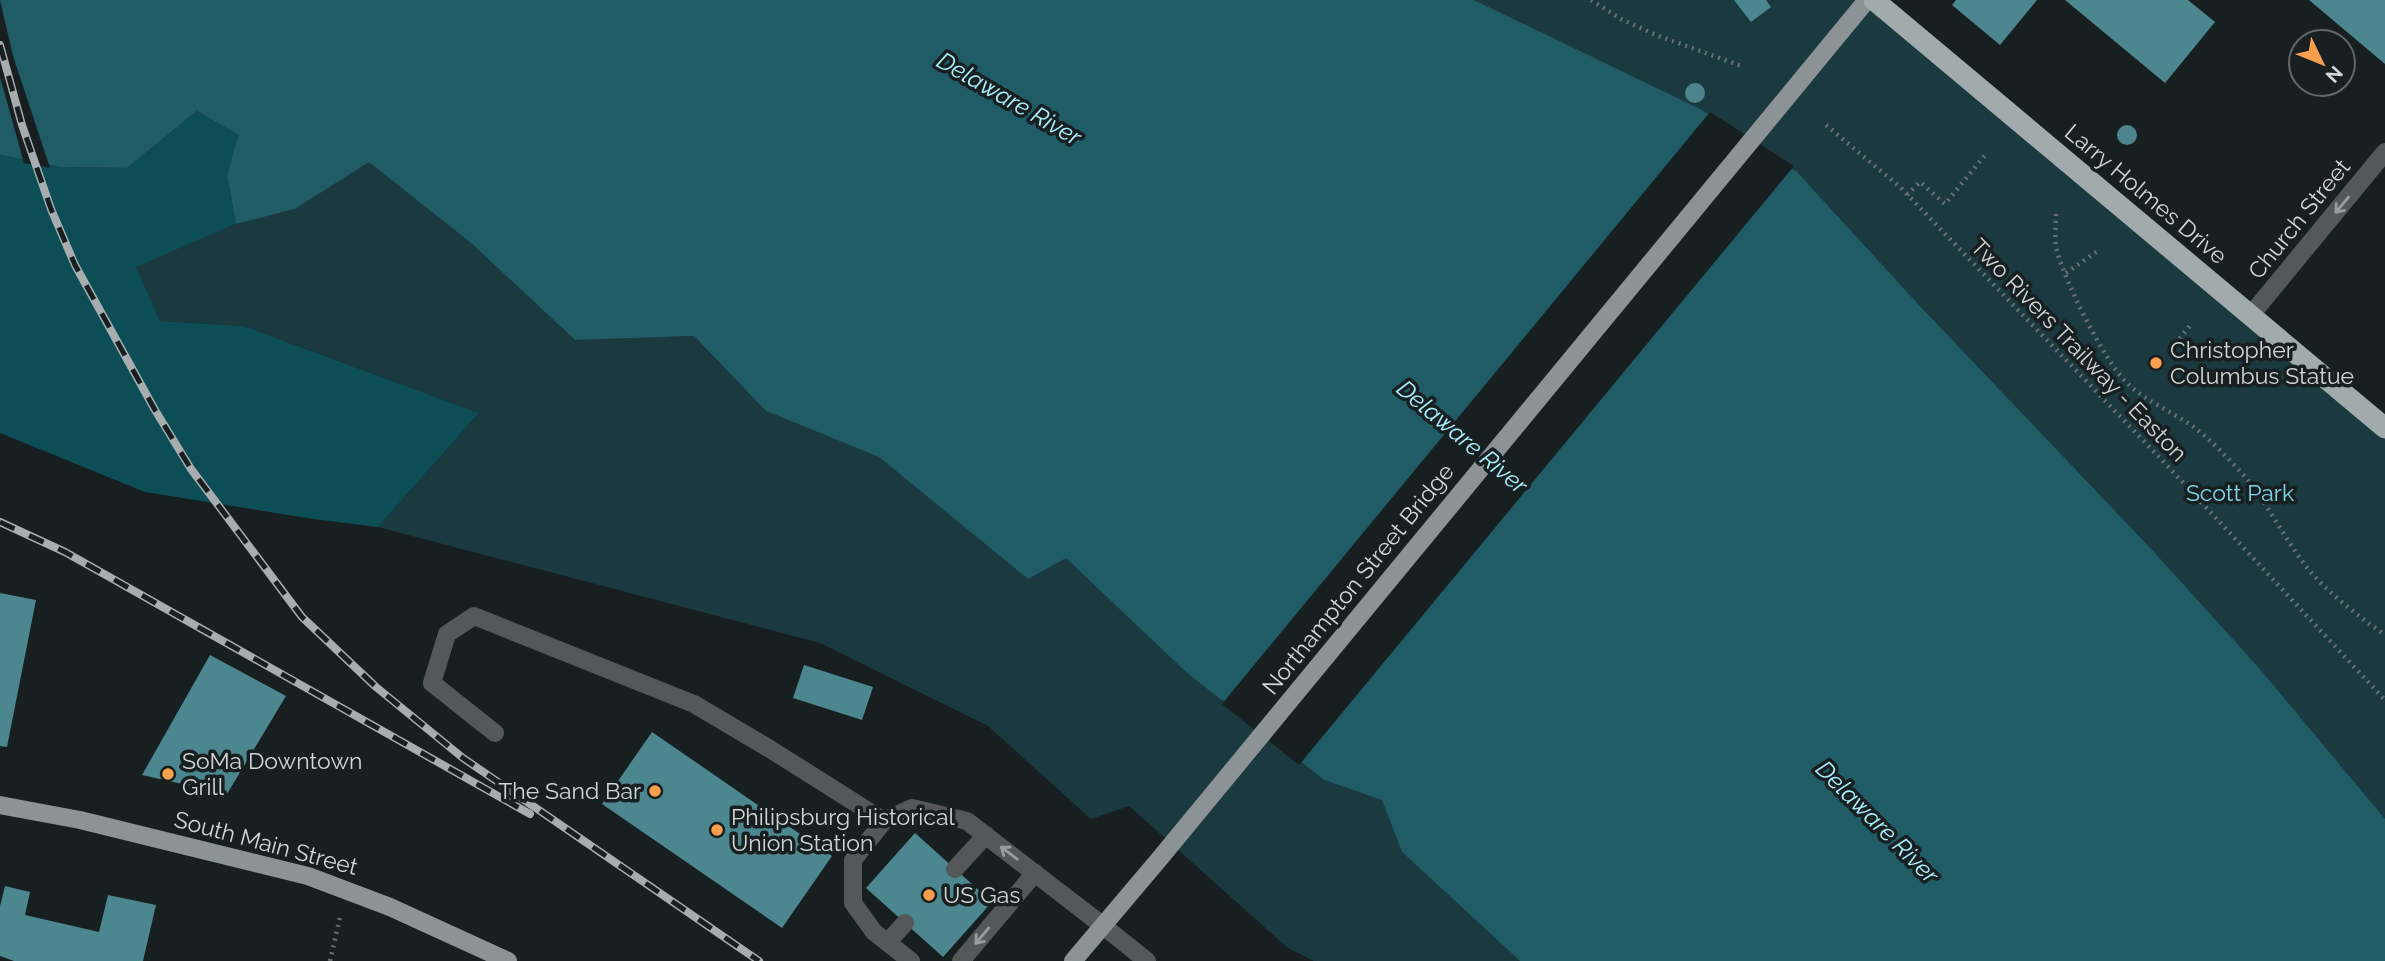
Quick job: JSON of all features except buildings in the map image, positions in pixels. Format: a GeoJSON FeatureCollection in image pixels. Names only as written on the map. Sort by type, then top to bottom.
{"type":"FeatureCollection","features":[{"type":"Feature","properties":{"kind":"highway","name":"Larry Holmes Drive"},"geometry":{"type":"LineString","coordinates":[[1874,0],[2385,428]]}},
{"type":"Feature","properties":{"kind":"main road","name":"Northampton Street Bridge"},"geometry":{"type":"LineString","coordinates":[[1073,961],[1867,0]]}},
{"type":"Feature","properties":{"kind":"main road","name":"South Main Street"},"geometry":{"type":"LineString","coordinates":[[0,805],[80,820],[308,876],[347,889],[508,961]]}},
{"type":"Feature","properties":{"kind":"street","name":"Church Street"},"geometry":{"type":"LineString","coordinates":[[2250,316],[2385,152]]}},
{"type":"Feature","properties":{"kind":"street"},"geometry":{"type":"LineString","coordinates":[[495,733],[432,683],[447,634],[474,616],[694,704],[884,821]]}},
{"type":"Feature","properties":{"kind":"street"},"geometry":{"type":"LineString","coordinates":[[911,961],[874,932],[853,903],[853,860],[884,821],[912,808],[967,821],[1147,961]]}},
{"type":"Feature","properties":{"kind":"street"},"geometry":{"type":"LineString","coordinates":[[955,869],[986,835]]}},
{"type":"Feature","properties":{"kind":"street"},"geometry":{"type":"LineString","coordinates":[[961,961],[1035,873]]}},
{"type":"Feature","properties":{"kind":"street"},"geometry":{"type":"LineString","coordinates":[[888,942],[905,923]]}},
{"type":"Feature","properties":{"kind":"path"},"geometry":{"type":"LineString","coordinates":[[1591,0],[1621,19],[1656,35],[1744,67]]}},
{"type":"Feature","properties":{"kind":"path","name":"Two Rivers Trailway - Easton"},"geometry":{"type":"LineString","coordinates":[[1826,125],[1870,160],[1907,195],[2161,459],[2385,699]]}},
{"type":"Feature","properties":{"kind":"path"},"geometry":{"type":"LineString","coordinates":[[1907,195],[1920,182],[1945,204],[1986,153]]}},
{"type":"Feature","properties":{"kind":"path"},"geometry":{"type":"LineString","coordinates":[[2056,214],[2056,250],[2074,296],[2115,368],[2134,388],[2212,443],[2240,471],[2304,564],[2354,613],[2385,635]]}},
{"type":"Feature","properties":{"kind":"path"},"geometry":{"type":"LineString","coordinates":[[2066,273],[2099,250]]}},
{"type":"Feature","properties":{"kind":"path"},"geometry":{"type":"LineString","coordinates":[[2175,344],[2190,326]]}},
{"type":"Feature","properties":{"kind":"path"},"geometry":{"type":"LineString","coordinates":[[2134,388],[2141,381]]}},
{"type":"Feature","properties":{"kind":"path"},"geometry":{"type":"LineString","coordinates":[[330,961],[347,889]]}},
{"type":"Feature","properties":{"kind":"green space","name":"Scott Park"},"geometry":{"type":"Polygon","coordinates":[[[1474,0],[1874,0],[2385,428],[2385,917],[1664,93],[1474,0]]]}},
{"type":"Feature","properties":{"kind":"green space"},"geometry":{"type":"Polygon","coordinates":[[[369,161],[471,243],[575,340],[694,336],[766,411],[879,457],[1028,578],[1066,557],[1187,673],[1324,780],[1383,800],[1402,852],[1520,961],[1314,961],[1288,948],[1129,806],[1091,819],[988,726],[820,643],[378,527],[479,413],[244,326],[160,321],[135,267],[236,224],[295,209],[369,161]]]}},
{"type":"Feature","properties":{"kind":"shaded area"},"geometry":{"type":"Polygon","coordinates":[[[197,111],[238,135],[227,176],[236,224],[136,267],[160,321],[244,326],[479,413],[378,527],[145,492],[0,433],[0,155],[60,167],[127,168],[197,111]]]}},
{"type":"Feature","properties":{"kind":"water","name":"Delaware River"},"geometry":{"type":"Polygon","coordinates":[[[0,0],[1474,0],[1700,109],[1797,172],[1918,304],[2154,552],[2259,668],[2385,819],[2385,961],[1520,961],[1402,852],[1382,800],[1324,780],[1187,673],[1066,558],[1028,579],[879,457],[766,411],[694,336],[575,340],[471,243],[369,162],[295,209],[236,224],[227,176],[238,135],[197,111],[127,168],[60,167],[0,155],[0,0]]]}},
{"type":"Feature","properties":{"kind":"pier"},"geometry":{"type":"Polygon","coordinates":[[[0,0],[13,56],[50,168],[24,163],[0,77],[0,0]]]}},
{"type":"Feature","properties":{"kind":"pier"},"geometry":{"type":"Polygon","coordinates":[[[1710,112],[1794,166],[1299,765],[1222,704],[1710,112]]]}},
{"type":"Feature","properties":{"kind":"railway"},"geometry":{"type":"LineString","coordinates":[[0,45],[22,125],[51,209],[75,265],[155,410],[191,469],[302,617],[376,687],[463,758],[759,961]]}},
{"type":"Feature","properties":{"kind":"railway"},"geometry":{"type":"LineString","coordinates":[[0,522],[65,552],[530,814]]}},
{"type":"Feature","properties":{"kind":"place","name":"Christopher Columbus Statue"},"geometry":{"type":"Point","coordinates":[2156,363]}},
{"type":"Feature","properties":{"kind":"place","name":"SoMa Downtown Grill"},"geometry":{"type":"Point","coordinates":[168,774]}},
{"type":"Feature","properties":{"kind":"place","name":"The Sand Bar"},"geometry":{"type":"Point","coordinates":[655,791]}},
{"type":"Feature","properties":{"kind":"place","name":"Philipsburg Historical Union Station"},"geometry":{"type":"Point","coordinates":[717,830]}},
{"type":"Feature","properties":{"kind":"place","name":"US Gas"},"geometry":{"type":"Point","coordinates":[929,895]}}]}
